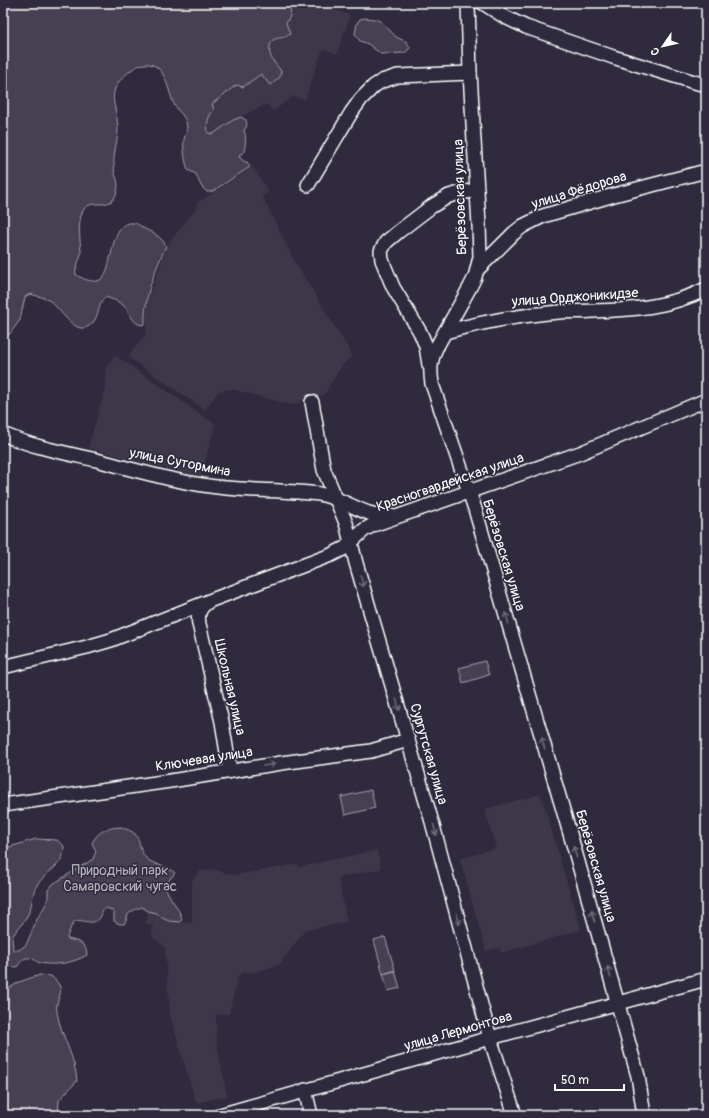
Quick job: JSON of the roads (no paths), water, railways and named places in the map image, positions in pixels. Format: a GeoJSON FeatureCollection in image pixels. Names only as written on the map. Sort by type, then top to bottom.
{"type":"FeatureCollection","features":[{"type":"Feature","properties":{"kind":"street","name":"Берёзовская улица"},"geometry":{"type":"LineString","coordinates":[[468,3],[470,74],[480,244],[478,269],[470,287],[436,348],[432,357],[430,368],[434,392],[469,492],[563,808],[638,1076],[644,1115]]}},
{"type":"Feature","properties":{"kind":"street"},"geometry":{"type":"LineString","coordinates":[[483,3],[505,17],[526,27],[627,62],[706,85]]}},
{"type":"Feature","properties":{"kind":"street"},"geometry":{"type":"LineString","coordinates":[[308,185],[351,113],[364,95],[374,86],[382,81],[398,76],[470,74]]}},
{"type":"Feature","properties":{"kind":"street","name":"улица Фёдорова"},"geometry":{"type":"LineString","coordinates":[[478,269],[514,233],[528,223],[543,216],[614,195],[706,171]]}},
{"type":"Feature","properties":{"kind":"street"},"geometry":{"type":"LineString","coordinates":[[430,368],[423,339],[414,320],[393,287],[382,260],[382,251],[386,242],[432,206],[449,196],[477,190]]}},
{"type":"Feature","properties":{"kind":"street","name":"улица Орджоникидзе"},"geometry":{"type":"LineString","coordinates":[[445,332],[480,323],[528,315],[561,312],[616,311],[670,304],[683,300],[706,289]]}},
{"type":"Feature","properties":{"kind":"street","name":"Красногвардейская улица"},"geometry":{"type":"LineString","coordinates":[[3,667],[111,640],[204,606],[339,551],[368,528],[398,516],[606,443],[706,400]]}},
{"type":"Feature","properties":{"kind":"street","name":"Сургутская улица"},"geometry":{"type":"LineString","coordinates":[[312,402],[324,470],[346,523],[432,822],[490,1038],[515,1115]]}},
{"type":"Feature","properties":{"kind":"street","name":"улица Сутормина"},"geometry":{"type":"LineString","coordinates":[[3,434],[38,446],[182,482],[226,488],[320,494],[337,499],[371,514],[386,517],[398,516]]}},
{"type":"Feature","properties":{"kind":"street","name":"Школьная улица"},"geometry":{"type":"LineString","coordinates":[[204,606],[198,616],[199,624],[222,722],[230,771]]}},
{"type":"Feature","properties":{"kind":"street","name":"Ключевая улица"},"geometry":{"type":"LineString","coordinates":[[3,805],[371,751],[408,740]]}},
{"type":"Feature","properties":{"kind":"street","name":"улица Лермонтова"},"geometry":{"type":"LineString","coordinates":[[220,1115],[490,1038],[706,979]]}},
{"type":"Feature","properties":{"kind":"street"},"geometry":{"type":"LineString","coordinates":[[305,1090],[311,1115]]}},
{"type":"Feature","properties":{"kind":"park label","name":"Природный парк Самаровский чугас"},"geometry":{"type":"Point","coordinates":[120,878]}}]}
